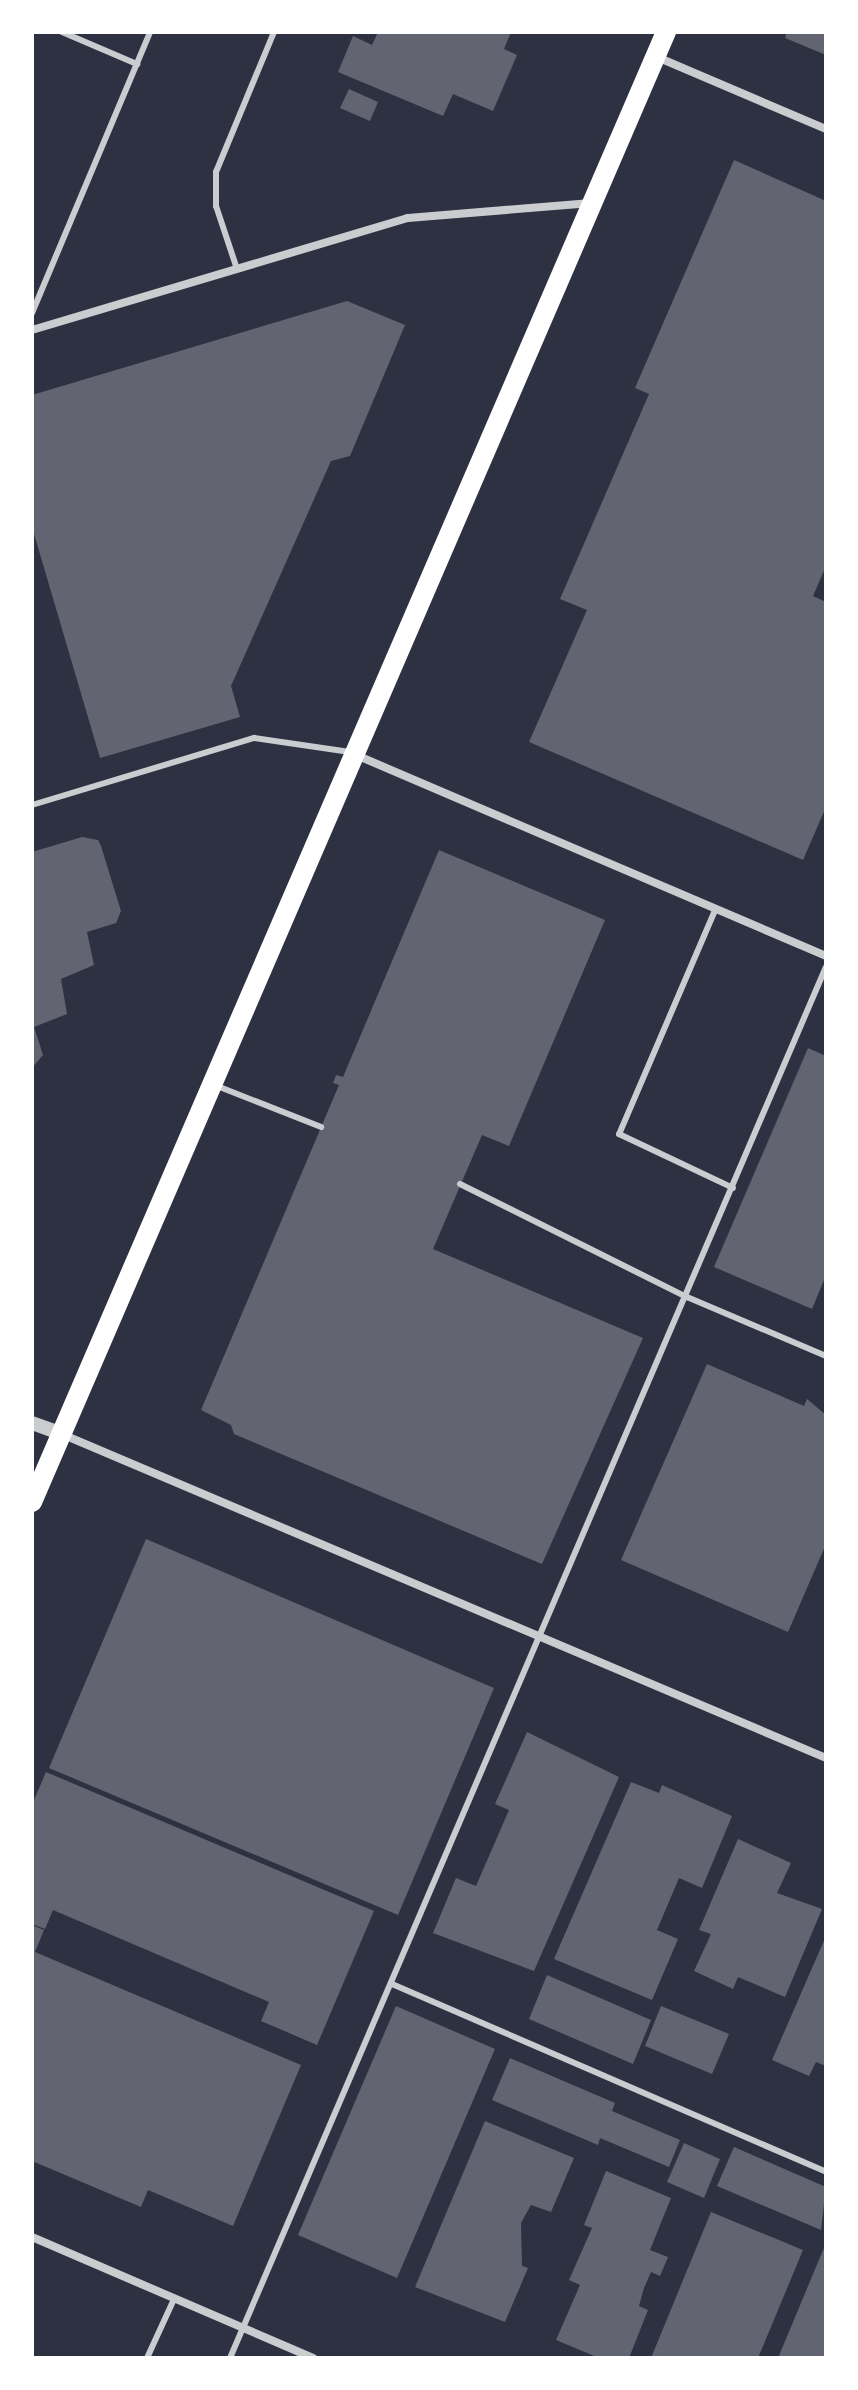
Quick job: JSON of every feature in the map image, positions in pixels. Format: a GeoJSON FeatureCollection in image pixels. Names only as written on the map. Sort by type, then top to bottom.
{"type":"FeatureCollection","features":[{"type":"Feature","properties":{"kind":"main road"},"geometry":{"type":"LineString","coordinates":[[32,1502],[352,753],[666,32]]}},
{"type":"Feature","properties":{"kind":"street"},"geometry":{"type":"LineString","coordinates":[[656,56],[826,129]]}},
{"type":"Feature","properties":{"kind":"street"},"geometry":{"type":"LineString","coordinates":[[32,330],[408,218],[592,203]]}},
{"type":"Feature","properties":{"kind":"street"},"geometry":{"type":"LineString","coordinates":[[352,753],[826,956]]}},
{"type":"Feature","properties":{"kind":"street"},"geometry":{"type":"LineString","coordinates":[[32,1423],[826,1758]]}},
{"type":"Feature","properties":{"kind":"street"},"geometry":{"type":"LineString","coordinates":[[32,2237],[313,2358]]}},
{"type":"Feature","properties":{"kind":"lane"},"geometry":{"type":"LineString","coordinates":[[62,32],[137,64]]}},
{"type":"Feature","properties":{"kind":"lane"},"geometry":{"type":"LineString","coordinates":[[32,313],[150,32]]}},
{"type":"Feature","properties":{"kind":"lane"},"geometry":{"type":"LineString","coordinates":[[237,269],[216,206],[216,172],[274,32]]}},
{"type":"Feature","properties":{"kind":"lane"},"geometry":{"type":"LineString","coordinates":[[32,805],[254,738],[352,753]]}},
{"type":"Feature","properties":{"kind":"lane"},"geometry":{"type":"LineString","coordinates":[[716,908],[619,1134],[733,1188]]}},
{"type":"Feature","properties":{"kind":"lane"},"geometry":{"type":"LineString","coordinates":[[230,2358],[542,1637],[826,967]]}},
{"type":"Feature","properties":{"kind":"lane"},"geometry":{"type":"LineString","coordinates":[[210,1083],[321,1127]]}},
{"type":"Feature","properties":{"kind":"lane"},"geometry":{"type":"LineString","coordinates":[[460,1184],[687,1297],[826,1356]]}},
{"type":"Feature","properties":{"kind":"lane"},"geometry":{"type":"LineString","coordinates":[[392,1984],[826,2172]]}},
{"type":"Feature","properties":{"kind":"lane"},"geometry":{"type":"LineString","coordinates":[[147,2358],[174,2299]]}},
{"type":"Feature","properties":{"kind":"building"},"geometry":{"type":"Polygon","coordinates":[[[378,32],[511,32],[504,49],[517,55],[493,111],[453,94],[443,116],[338,72],[353,36],[372,45],[378,32]]]}},
{"type":"Feature","properties":{"kind":"building"},"geometry":{"type":"Polygon","coordinates":[[[787,32],[826,32],[826,55],[785,38],[787,32]]]}},
{"type":"Feature","properties":{"kind":"building"},"geometry":{"type":"Polygon","coordinates":[[[349,89],[378,102],[370,121],[340,108],[349,89]]]}},
{"type":"Feature","properties":{"kind":"building"},"geometry":{"type":"Polygon","coordinates":[[[734,160],[826,201],[826,566],[813,596],[826,602],[826,807],[803,860],[529,742],[587,610],[560,599],[649,394],[635,388],[734,160]]]}},
{"type":"Feature","properties":{"kind":"building"},"geometry":{"type":"Polygon","coordinates":[[[347,301],[405,325],[350,456],[331,461],[231,686],[240,717],[100,758],[32,527],[32,395],[347,301]]]}},
{"type":"Feature","properties":{"kind":"building"},"geometry":{"type":"Polygon","coordinates":[[[82,837],[98,840],[121,911],[116,923],[87,932],[94,965],[61,979],[67,1014],[34,1027],[43,1055],[32,1068],[32,852],[82,837]]]}},
{"type":"Feature","properties":{"kind":"building"},"geometry":{"type":"Polygon","coordinates":[[[439,850],[605,920],[509,1146],[482,1135],[433,1249],[643,1338],[542,1564],[234,1434],[231,1425],[201,1410],[339,1085],[333,1083],[336,1075],[343,1077],[439,850]]]}},
{"type":"Feature","properties":{"kind":"building"},"geometry":{"type":"Polygon","coordinates":[[[808,1048],[826,1056],[826,1275],[812,1309],[714,1267],[808,1048]]]}},
{"type":"Feature","properties":{"kind":"building"},"geometry":{"type":"Polygon","coordinates":[[[707,1364],[804,1406],[807,1399],[826,1415],[826,1544],[788,1632],[621,1560],[707,1364]]]}},
{"type":"Feature","properties":{"kind":"building"},"geometry":{"type":"Polygon","coordinates":[[[146,1539],[494,1688],[398,1915],[49,1768],[146,1539]]]}},
{"type":"Feature","properties":{"kind":"building"},"geometry":{"type":"Polygon","coordinates":[[[527,1732],[619,1777],[534,1971],[433,1933],[456,1878],[476,1886],[509,1810],[495,1804],[527,1732]]]}},
{"type":"Feature","properties":{"kind":"building"},"geometry":{"type":"Polygon","coordinates":[[[46,1772],[374,1911],[317,2045],[261,2021],[269,2002],[53,1910],[45,1929],[32,1924],[32,1805],[46,1772]]]}},
{"type":"Feature","properties":{"kind":"building"},"geometry":{"type":"Polygon","coordinates":[[[631,1782],[659,1793],[662,1785],[732,1816],[702,1888],[679,1878],[657,1930],[678,1939],[652,2000],[554,1959],[631,1782]]]}},
{"type":"Feature","properties":{"kind":"building"},"geometry":{"type":"Polygon","coordinates":[[[738,1839],[791,1863],[777,1893],[822,1909],[785,1997],[738,1977],[733,1989],[694,1971],[711,1934],[699,1930],[738,1839]]]}},
{"type":"Feature","properties":{"kind":"building"},"geometry":{"type":"Polygon","coordinates":[[[32,1925],[44,1930],[35,1952],[301,2065],[233,2226],[148,2190],[141,2207],[32,2161],[32,1925]]]}},
{"type":"Feature","properties":{"kind":"building"},"geometry":{"type":"Polygon","coordinates":[[[826,1936],[826,2066],[816,2062],[809,2076],[772,2060],[826,1936]]]}},
{"type":"Feature","properties":{"kind":"building"},"geometry":{"type":"Polygon","coordinates":[[[547,1975],[651,2020],[633,2064],[529,2019],[547,1975]]]}},
{"type":"Feature","properties":{"kind":"building"},"geometry":{"type":"Polygon","coordinates":[[[396,2006],[495,2049],[397,2278],[298,2235],[396,2006]]]}},
{"type":"Feature","properties":{"kind":"building"},"geometry":{"type":"Polygon","coordinates":[[[661,2006],[729,2034],[712,2074],[645,2046],[661,2006]]]}},
{"type":"Feature","properties":{"kind":"building"},"geometry":{"type":"Polygon","coordinates":[[[510,2058],[615,2103],[612,2111],[680,2140],[669,2167],[600,2138],[598,2145],[492,2100],[510,2058]]]}},
{"type":"Feature","properties":{"kind":"building"},"geometry":{"type":"Polygon","coordinates":[[[485,2121],[574,2158],[551,2212],[531,2205],[521,2223],[522,2266],[528,2268],[505,2322],[415,2287],[485,2121]]]}},
{"type":"Feature","properties":{"kind":"building"},"geometry":{"type":"Polygon","coordinates":[[[684,2143],[720,2159],[704,2198],[667,2182],[684,2143]]]}},
{"type":"Feature","properties":{"kind":"building"},"geometry":{"type":"Polygon","coordinates":[[[734,2147],[826,2187],[821,2230],[717,2186],[734,2147]]]}},
{"type":"Feature","properties":{"kind":"building"},"geometry":{"type":"Polygon","coordinates":[[[606,2171],[671,2198],[650,2250],[668,2257],[660,2276],[651,2272],[644,2288],[639,2306],[648,2310],[629,2358],[599,2358],[556,2340],[580,2285],[569,2280],[592,2228],[584,2225],[606,2171]]]}},
{"type":"Feature","properties":{"kind":"building"},"geometry":{"type":"Polygon","coordinates":[[[711,2212],[803,2250],[758,2358],[651,2358],[711,2212]]]}},
{"type":"Feature","properties":{"kind":"building"},"geometry":{"type":"Polygon","coordinates":[[[826,2243],[826,2358],[778,2358],[826,2243]]]}}]}
